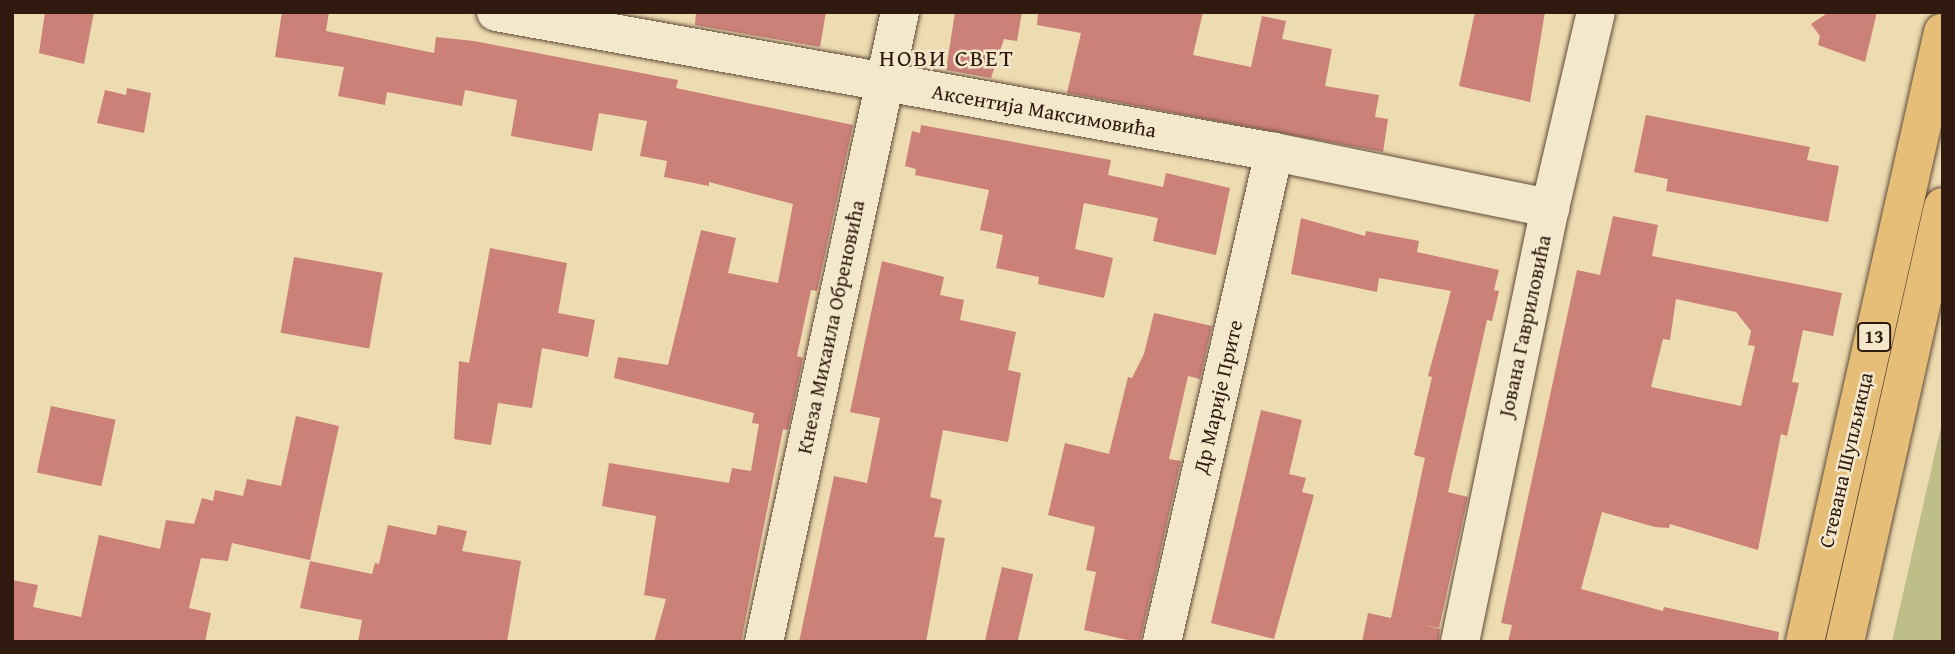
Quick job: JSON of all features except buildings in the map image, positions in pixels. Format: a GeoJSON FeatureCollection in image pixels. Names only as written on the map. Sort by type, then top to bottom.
{"type":"FeatureCollection","features":[{"type":"Feature","properties":{"kind":"main road","name":"Стевана Шупљикца"},"geometry":{"type":"LineString","coordinates":[[1805,642],[1943,32]]}},
{"type":"Feature","properties":{"kind":"main road","name":"Стевана Шупљикца"},"geometry":{"type":"LineString","coordinates":[[1845,642],[1943,207]]}},
{"type":"Feature","properties":{"kind":"street","name":"Аксентија Максимовића"},"geometry":{"type":"LineString","coordinates":[[496,12],[1274,152],[1550,208]]}},
{"type":"Feature","properties":{"kind":"street","name":"Кнеза Михаила Обреновића"},"geometry":{"type":"LineString","coordinates":[[764,642],[900,12]]}},
{"type":"Feature","properties":{"kind":"street","name":"Јована Гавриловића"},"geometry":{"type":"LineString","coordinates":[[1460,642],[1550,208],[1596,12]]}},
{"type":"Feature","properties":{"kind":"street","name":"Др Марије Прите"},"geometry":{"type":"LineString","coordinates":[[1163,642],[1274,152]]}},
{"type":"Feature","properties":{"kind":"green space"},"geometry":{"type":"Polygon","coordinates":[[[1943,418],[1943,642],[1892,642],[1943,418]]]}},
{"type":"Feature","properties":{"kind":"district","name":"НОВИ СВЕТ"},"geometry":{"type":"Point","coordinates":[947,58]}}]}
